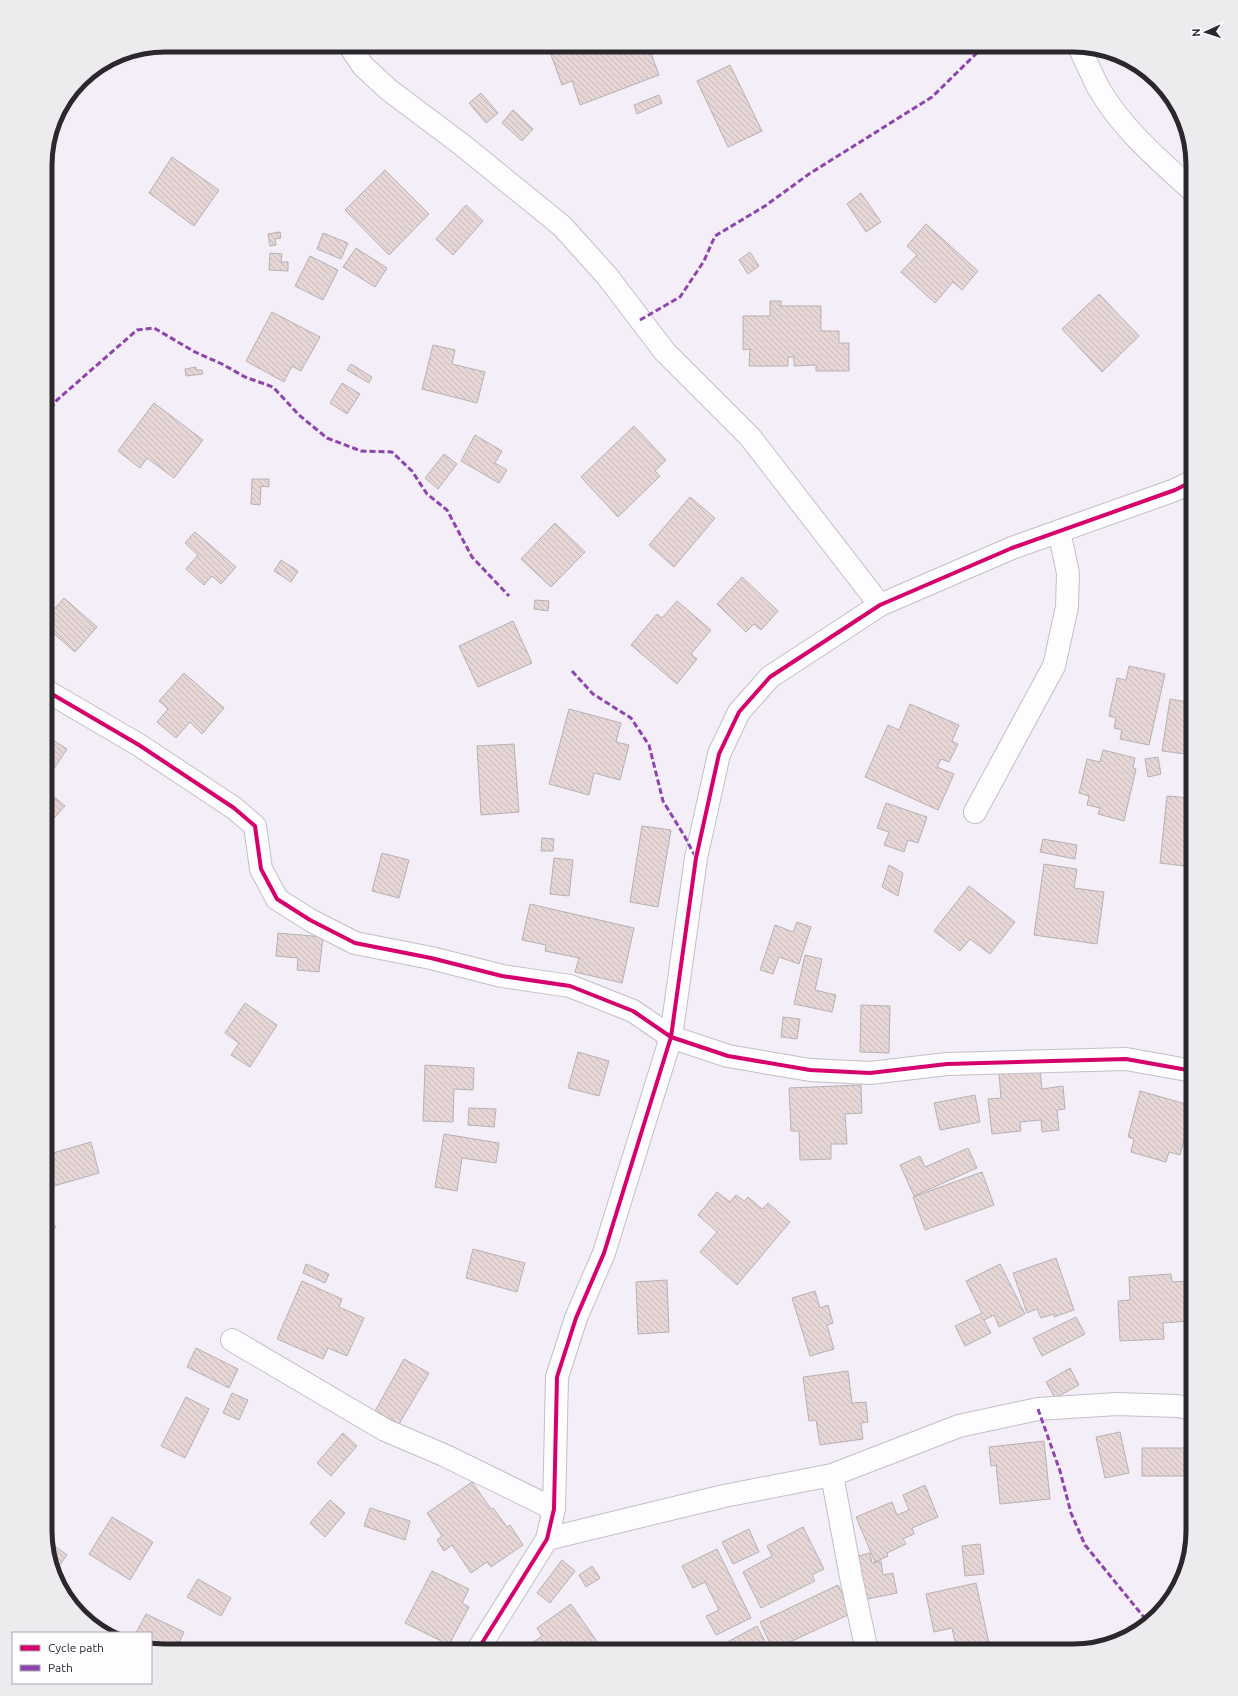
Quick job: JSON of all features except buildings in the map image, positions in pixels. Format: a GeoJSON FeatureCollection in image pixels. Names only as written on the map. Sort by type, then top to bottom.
{"type":"FeatureCollection","features":[{"type":"Feature","properties":{"kind":"street"},"geometry":{"type":"LineString","coordinates":[[353,52],[362,66],[389,90],[461,144],[562,226],[607,276],[665,352],[750,437],[880,605]]}},
{"type":"Feature","properties":{"kind":"street"},"geometry":{"type":"LineString","coordinates":[[1082,52],[1099,88],[1117,114],[1151,153],[1186,185]]}},
{"type":"Feature","properties":{"kind":"street"},"geometry":{"type":"LineString","coordinates":[[481,1644],[547,1538],[554,1509],[557,1377],[576,1318],[604,1253],[671,1037],[696,858],[720,754],[739,712],[770,677],[880,605],[1012,548],[1186,485]]}},
{"type":"Feature","properties":{"kind":"street"},"geometry":{"type":"LineString","coordinates":[[975,812],[1054,666],[1067,607],[1068,573],[1059,531]]}},
{"type":"Feature","properties":{"kind":"street"},"geometry":{"type":"LineString","coordinates":[[52,694],[139,745],[234,808],[255,826],[261,869],[277,899],[310,920],[355,942],[431,958],[502,976],[570,986],[633,1011],[671,1037],[728,1056],[810,1070],[870,1073],[946,1064],[1126,1059],[1186,1070]]}},
{"type":"Feature","properties":{"kind":"street"},"geometry":{"type":"LineString","coordinates":[[232,1340],[385,1430],[446,1456],[554,1509]]}},
{"type":"Feature","properties":{"kind":"street"},"geometry":{"type":"LineString","coordinates":[[547,1538],[724,1496],[832,1475],[959,1426],[1038,1409],[1117,1404],[1177,1406],[1186,1408]]}},
{"type":"Feature","properties":{"kind":"street"},"geometry":{"type":"LineString","coordinates":[[832,1475],[865,1644]]}},
{"type":"Feature","properties":{"kind":"marked path"},"geometry":{"type":"LineString","coordinates":[[640,320],[680,297],[704,261],[715,236],[765,206],[809,174],[932,97],[978,52]]}},
{"type":"Feature","properties":{"kind":"marked path"},"geometry":{"type":"LineString","coordinates":[[52,407],[57,400],[137,330],[154,328],[195,352],[222,364],[245,377],[273,387],[299,415],[327,438],[361,451],[392,452],[412,471],[427,494],[447,510],[472,557],[509,596]]}},
{"type":"Feature","properties":{"kind":"marked path"},"geometry":{"type":"LineString","coordinates":[[572,671],[593,694],[631,718],[649,745],[663,801],[696,858]]}},
{"type":"Feature","properties":{"kind":"marked path"},"geometry":{"type":"LineString","coordinates":[[1038,1409],[1060,1471],[1071,1513],[1085,1545],[1145,1618]]}},
{"type":"Feature","properties":{"kind":"cycle path"},"geometry":{"type":"LineString","coordinates":[[481,1644],[547,1539],[554,1509],[557,1377],[576,1318],[604,1253],[671,1037],[696,858],[719,754],[739,712],[770,677],[880,605],[1012,548],[1175,490],[1186,484]]}},
{"type":"Feature","properties":{"kind":"cycle path"},"geometry":{"type":"LineString","coordinates":[[52,694],[139,745],[234,808],[255,826],[261,869],[277,899],[310,920],[355,943],[431,958],[502,976],[570,986],[633,1011],[671,1037],[728,1056],[810,1070],[870,1073],[947,1064],[1126,1059],[1186,1070]]}}]}
